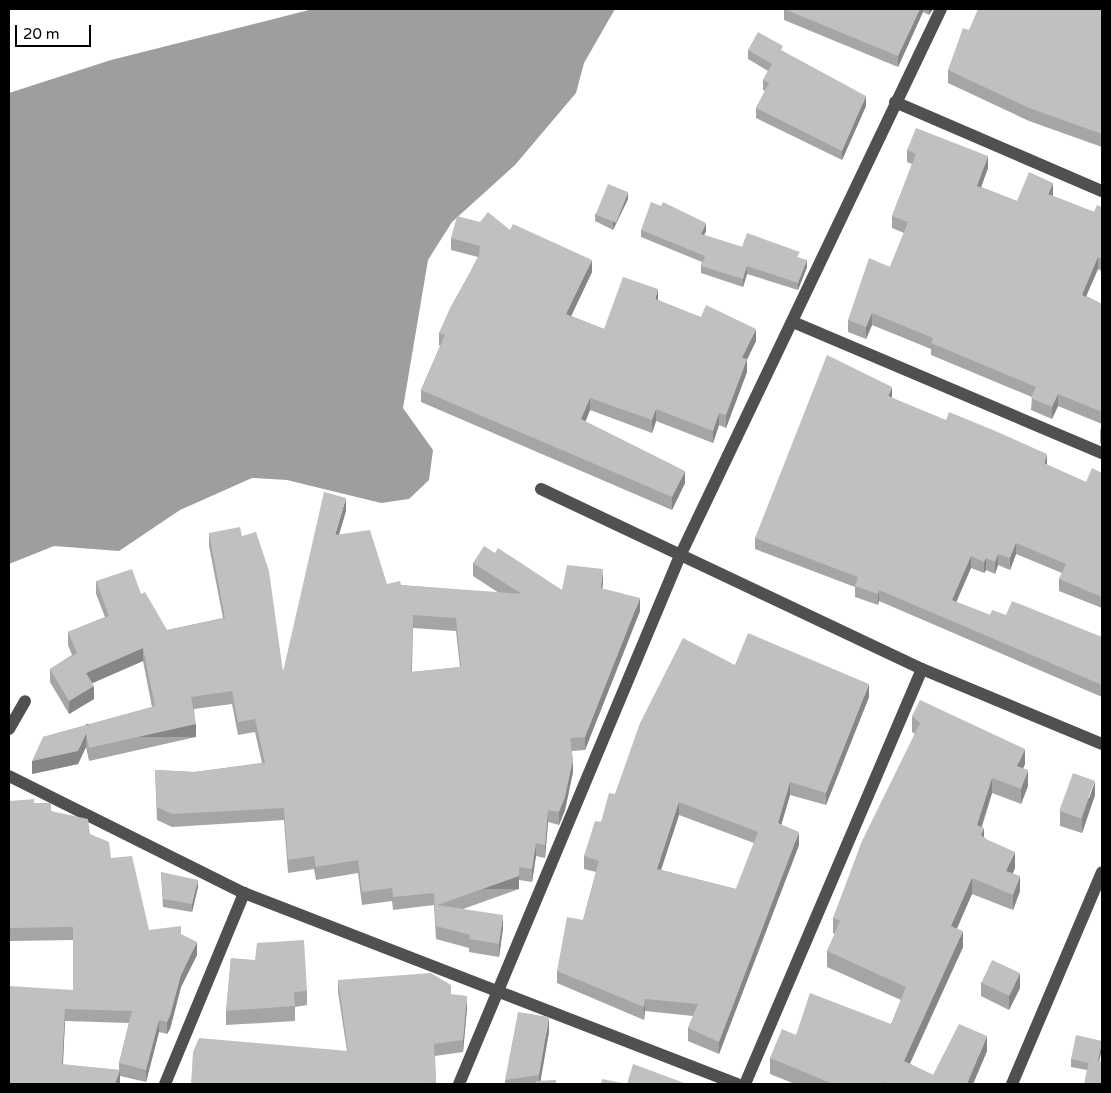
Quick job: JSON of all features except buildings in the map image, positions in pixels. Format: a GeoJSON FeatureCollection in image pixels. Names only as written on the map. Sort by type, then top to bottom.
{"type":"FeatureCollection","features":[{"type":"Feature","properties":{"kind":"street"},"geometry":{"type":"LineString","coordinates":[[459,1084],[679,558],[941,9]]}},
{"type":"Feature","properties":{"kind":"street"},"geometry":{"type":"LineString","coordinates":[[895,102],[1102,191]]}},
{"type":"Feature","properties":{"kind":"street"},"geometry":{"type":"LineString","coordinates":[[793,322],[1102,453]]}},
{"type":"Feature","properties":{"kind":"street"},"geometry":{"type":"LineString","coordinates":[[541,489],[679,558],[922,669],[1102,744]]}},
{"type":"Feature","properties":{"kind":"street"},"geometry":{"type":"LineString","coordinates":[[745,1084],[922,669]]}},
{"type":"Feature","properties":{"kind":"street"},"geometry":{"type":"LineString","coordinates":[[9,729],[24,701]]}},
{"type":"Feature","properties":{"kind":"street"},"geometry":{"type":"LineString","coordinates":[[9,776],[244,893],[737,1084]]}},
{"type":"Feature","properties":{"kind":"street"},"geometry":{"type":"LineString","coordinates":[[1012,1084],[1102,872]]}},
{"type":"Feature","properties":{"kind":"street"},"geometry":{"type":"LineString","coordinates":[[165,1084],[244,893]]}},
{"type":"Feature","properties":{"kind":"shaded area"},"geometry":{"type":"Polygon","coordinates":[[[313,9],[615,9],[584,63],[576,93],[515,165],[452,222],[428,260],[403,408],[433,450],[429,480],[409,499],[381,503],[287,480],[252,478],[180,510],[119,551],[54,546],[9,564],[9,93],[111,60],[313,9]]]}}]}
